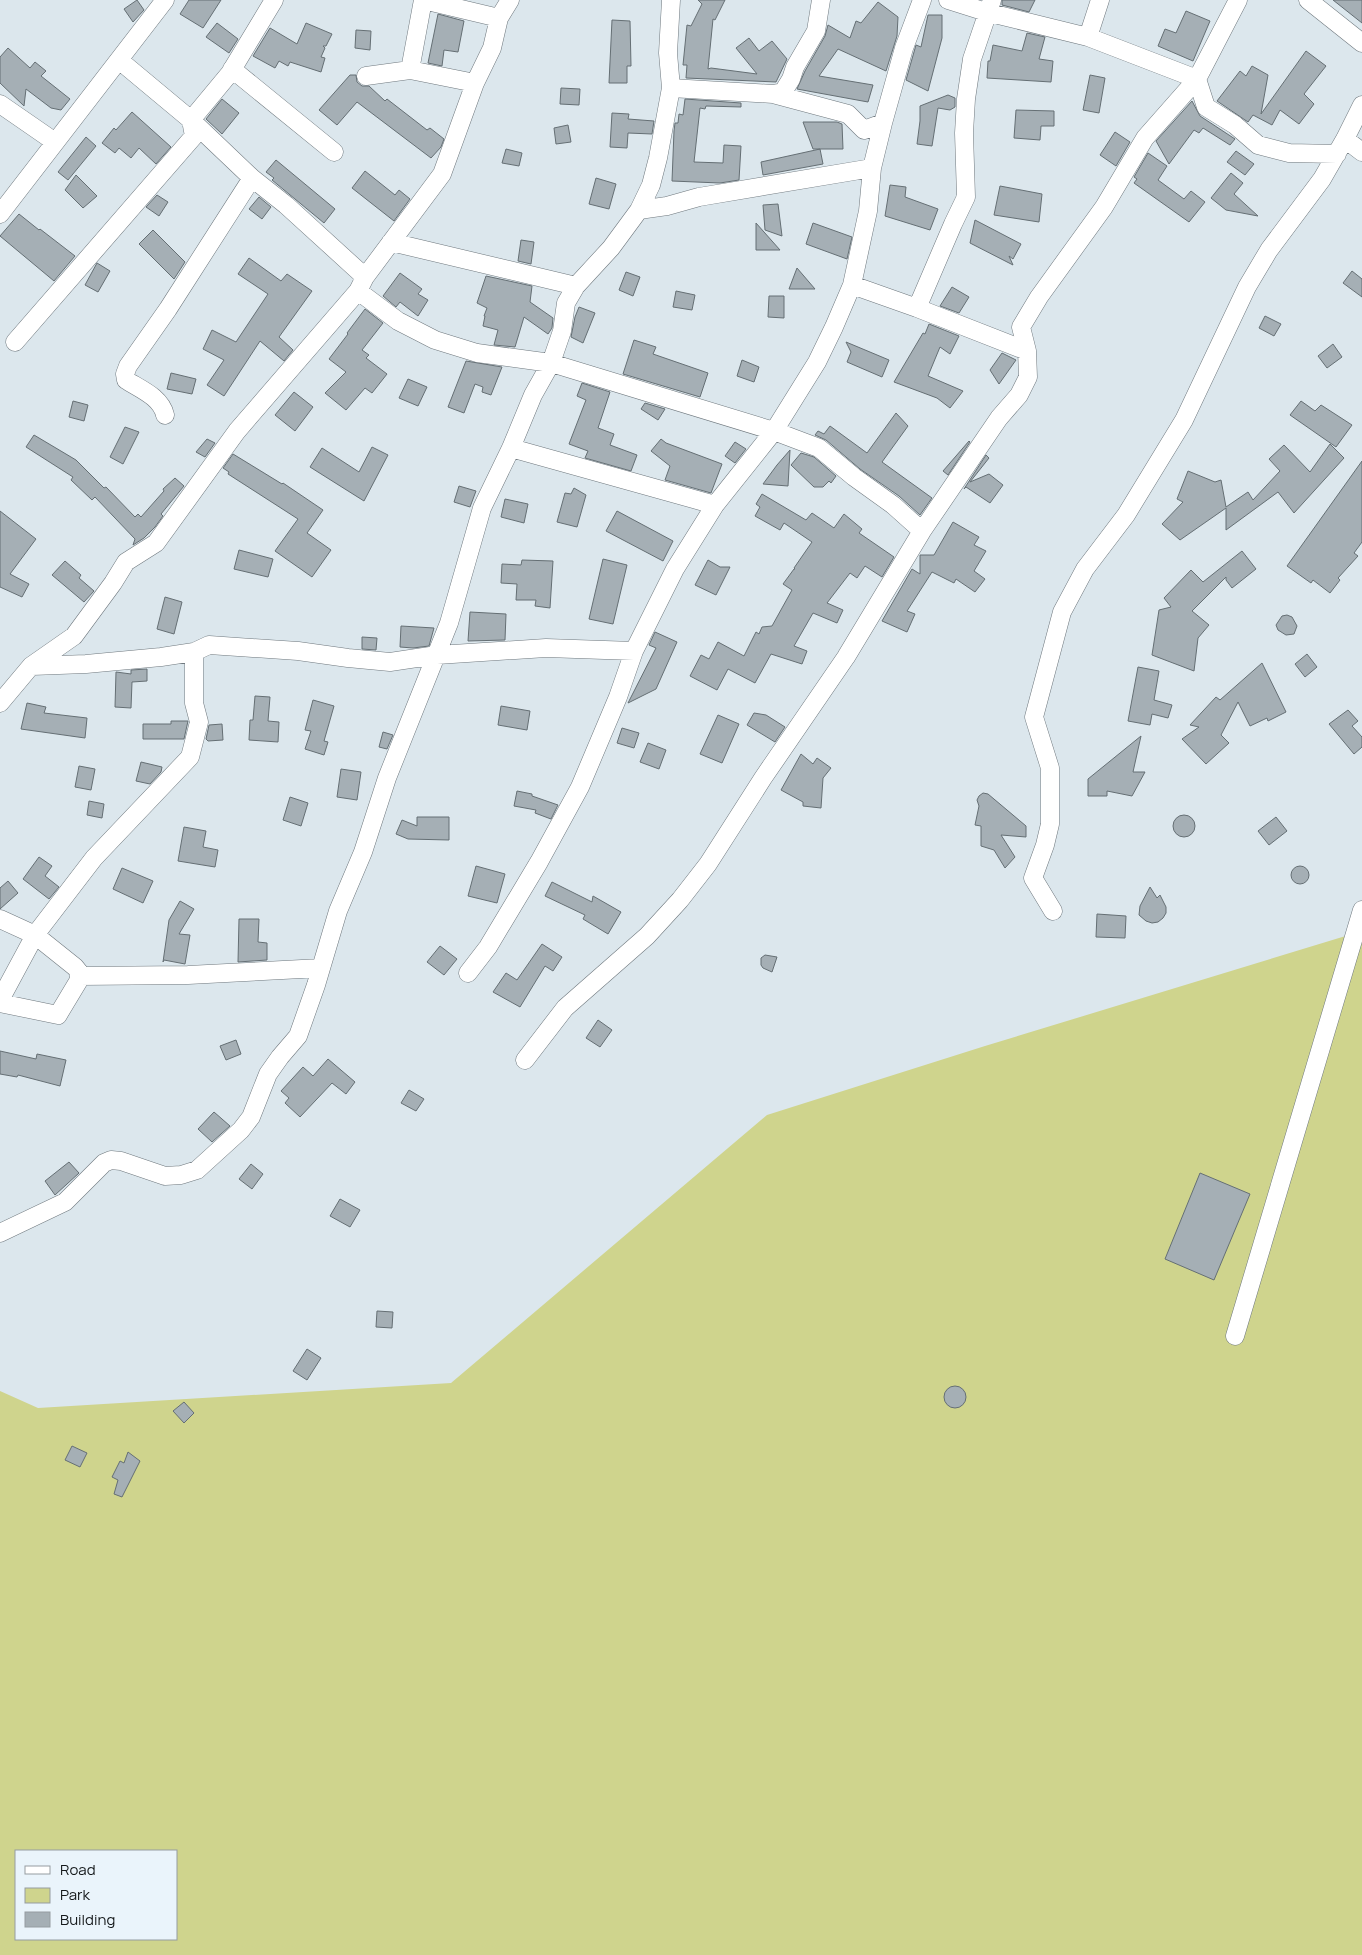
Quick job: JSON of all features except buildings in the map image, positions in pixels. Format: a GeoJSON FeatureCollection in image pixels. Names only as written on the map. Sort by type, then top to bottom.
{"type":"FeatureCollection","features":[{"type":"Feature","properties":{"kind":"street"},"geometry":{"type":"LineString","coordinates":[[0,214],[6,196],[55,142],[165,0]]}},
{"type":"Feature","properties":{"kind":"street"},"geometry":{"type":"LineString","coordinates":[[15,342],[194,136],[192,120],[232,69],[274,0]]}},
{"type":"Feature","properties":{"kind":"street"},"geometry":{"type":"LineString","coordinates":[[410,70],[423,0],[499,18]]}},
{"type":"Feature","properties":{"kind":"street"},"geometry":{"type":"LineString","coordinates":[[0,703],[31,666],[74,636],[113,584],[126,562],[156,543],[237,431],[362,284],[442,174],[475,83],[492,48],[499,18],[510,0]]}},
{"type":"Feature","properties":{"kind":"street"},"geometry":{"type":"LineString","coordinates":[[0,1233],[66,1202],[104,1163],[111,1160],[121,1161],[165,1176],[181,1175],[198,1170],[241,1130],[251,1117],[268,1074],[298,1036],[338,911],[363,852],[387,778],[418,696],[449,623],[482,508],[511,448],[533,395],[551,363],[562,331],[566,303],[576,286],[612,248],[639,210],[651,185],[671,88],[668,53],[671,0]]}},
{"type":"Feature","properties":{"kind":"street"},"geometry":{"type":"LineString","coordinates":[[773,94],[783,92],[786,88],[795,66],[816,31],[821,0]]}},
{"type":"Feature","properties":{"kind":"street"},"geometry":{"type":"LineString","coordinates":[[468,973],[488,947],[539,862],[580,787],[608,723],[634,651],[675,569],[714,505],[774,431],[817,362],[852,285],[868,211],[872,168],[883,123],[904,48],[922,0]]}},
{"type":"Feature","properties":{"kind":"street"},"geometry":{"type":"LineString","coordinates":[[948,0],[989,6],[1088,37],[1197,79]]}},
{"type":"Feature","properties":{"kind":"street"},"geometry":{"type":"LineString","coordinates":[[1088,37],[1100,0]]}},
{"type":"Feature","properties":{"kind":"street"},"geometry":{"type":"LineString","coordinates":[[525,1060],[566,1008],[647,936],[680,900],[702,872],[763,778],[846,657],[922,531],[999,418],[1019,395],[1028,377],[1027,351],[1021,327],[1104,207],[1145,138],[1197,79],[1238,0]]}},
{"type":"Feature","properties":{"kind":"street"},"geometry":{"type":"LineString","coordinates":[[1308,0],[1362,43]]}},
{"type":"Feature","properties":{"kind":"street"},"geometry":{"type":"LineString","coordinates":[[917,308],[966,197],[964,134],[966,99],[972,59],[989,6]]}},
{"type":"Feature","properties":{"kind":"street"},"geometry":{"type":"LineString","coordinates":[[119,60],[192,120],[252,178],[286,204],[398,320],[435,340],[477,353],[551,363],[774,431],[819,448],[854,477],[893,505],[922,531]]}},
{"type":"Feature","properties":{"kind":"street"},"geometry":{"type":"LineString","coordinates":[[232,69],[334,152]]}},
{"type":"Feature","properties":{"kind":"street"},"geometry":{"type":"LineString","coordinates":[[366,76],[410,70],[475,83]]}},
{"type":"Feature","properties":{"kind":"street"},"geometry":{"type":"LineString","coordinates":[[1197,79],[1206,107],[1258,145],[1289,153],[1341,146],[1362,152]]}},
{"type":"Feature","properties":{"kind":"street"},"geometry":{"type":"LineString","coordinates":[[671,88],[773,94],[848,114],[864,130],[883,123]]}},
{"type":"Feature","properties":{"kind":"street"},"geometry":{"type":"LineString","coordinates":[[0,104],[55,142]]}},
{"type":"Feature","properties":{"kind":"street"},"geometry":{"type":"LineString","coordinates":[[1053,912],[1033,878],[1046,846],[1050,824],[1050,768],[1034,717],[1062,612],[1085,569],[1126,515],[1184,420],[1247,287],[1269,250],[1322,179],[1362,105]]}},
{"type":"Feature","properties":{"kind":"street"},"geometry":{"type":"LineString","coordinates":[[639,210],[667,206],[699,197],[872,168]]}},
{"type":"Feature","properties":{"kind":"street"},"geometry":{"type":"LineString","coordinates":[[165,415],[164,410],[152,396],[126,380],[125,374],[128,366],[168,309],[252,178]]}},
{"type":"Feature","properties":{"kind":"street"},"geometry":{"type":"LineString","coordinates":[[391,242],[576,286]]}},
{"type":"Feature","properties":{"kind":"street"},"geometry":{"type":"LineString","coordinates":[[852,285],[1027,351]]}},
{"type":"Feature","properties":{"kind":"street"},"geometry":{"type":"LineString","coordinates":[[511,448],[714,505]]}},
{"type":"Feature","properties":{"kind":"street"},"geometry":{"type":"LineString","coordinates":[[31,666],[125,661],[194,652],[208,645],[298,651],[390,662],[437,655],[546,648],[634,651]]}},
{"type":"Feature","properties":{"kind":"street"},"geometry":{"type":"LineString","coordinates":[[0,919],[35,935],[75,967],[79,980],[58,1015],[0,1002],[35,935],[94,858],[190,756],[199,722],[194,703],[194,652]]}},
{"type":"Feature","properties":{"kind":"street"},"geometry":{"type":"LineString","coordinates":[[1235,1336],[1362,910]]}},
{"type":"Feature","properties":{"kind":"street"},"geometry":{"type":"LineString","coordinates":[[79,976],[188,975],[320,968]]}},
{"type":"Feature","properties":{"kind":"green space"},"geometry":{"type":"Polygon","coordinates":[[[1362,931],[1362,1955],[0,1955],[0,1391],[38,1408],[451,1383],[767,1115],[985,1046],[1362,931]]]}}]}
